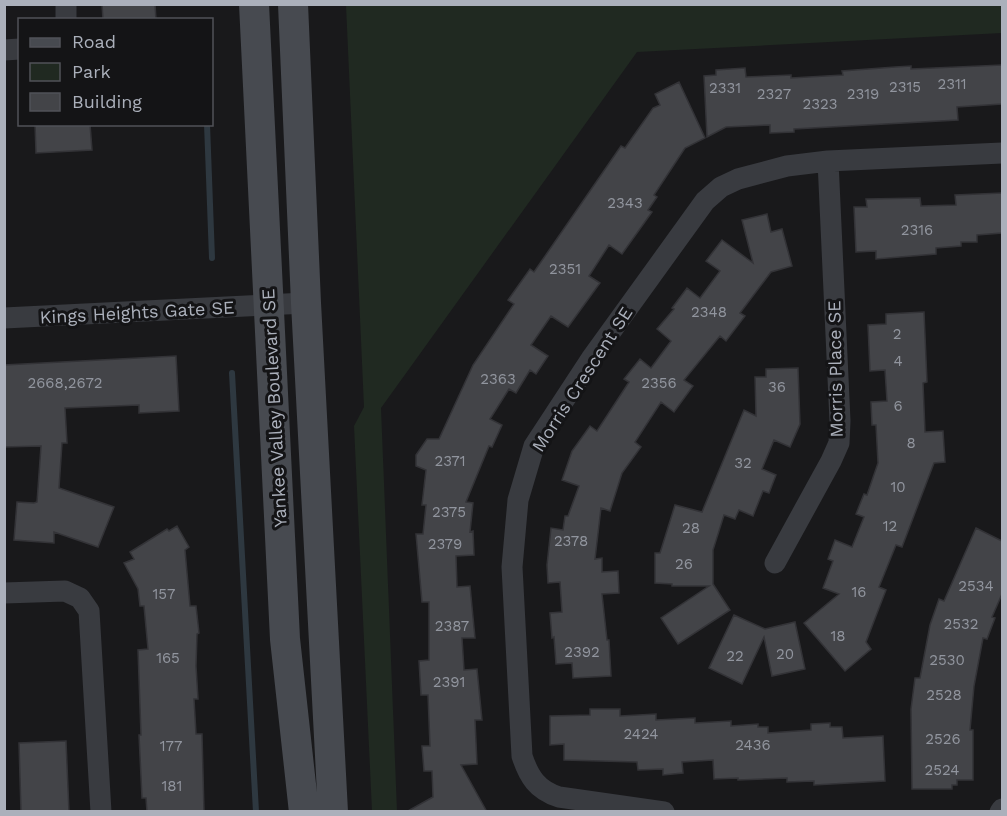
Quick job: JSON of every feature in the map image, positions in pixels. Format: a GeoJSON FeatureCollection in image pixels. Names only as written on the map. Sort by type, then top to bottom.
{"type":"FeatureCollection","features":[{"type":"Feature","properties":{"kind":"street","name":"Yankee Valley Boulevard SE"},"geometry":{"type":"LineString","coordinates":[[255,4],[285,639],[304,812]]}},
{"type":"Feature","properties":{"kind":"street","name":"Yankee Valley Boulevard SE"},"geometry":{"type":"LineString","coordinates":[[293,4],[333,812]]}},
{"type":"Feature","properties":{"kind":"street","name":"Morris Crescent SE"},"geometry":{"type":"LineString","coordinates":[[664,812],[559,797],[547,793],[535,784],[522,756],[512,567],[518,500],[534,446],[591,360],[705,201],[721,187],[738,179],[787,166],[828,161],[1002,153]]}},
{"type":"Feature","properties":{"kind":"street","name":"Morris Place SE"},"geometry":{"type":"LineString","coordinates":[[776,563],[831,461],[838,442],[840,421],[828,161]]}},
{"type":"Feature","properties":{"kind":"street","name":"Kings Heights Gate SE"},"geometry":{"type":"LineString","coordinates":[[4,318],[306,303]]}},
{"type":"Feature","properties":{"kind":"street"},"geometry":{"type":"LineString","coordinates":[[4,593],[65,591],[80,598],[89,611],[101,812]]}},
{"type":"Feature","properties":{"kind":"green space"},"geometry":{"type":"Polygon","coordinates":[[[346,5],[1002,5],[1002,33],[637,52],[381,408],[397,811],[372,811],[354,426],[364,407],[346,5]]]}},
{"type":"Feature","properties":{"kind":"building"},"geometry":{"type":"Polygon","coordinates":[[[102,4],[155,4],[156,18],[103,18],[102,4]]]}},
{"type":"Feature","properties":{"kind":"building"},"geometry":{"type":"Polygon","coordinates":[[[1002,65],[1002,104],[957,107],[958,120],[794,129],[794,132],[770,133],[770,125],[726,127],[707,137],[704,76],[716,75],[716,70],[745,68],[746,77],[791,75],[791,78],[843,75],[842,71],[911,66],[911,69],[1002,65]]]}},
{"type":"Feature","properties":{"kind":"building"},"geometry":{"type":"Polygon","coordinates":[[[679,82],[705,138],[685,148],[654,195],[657,197],[648,210],[652,212],[622,254],[609,245],[589,276],[600,283],[568,327],[551,316],[531,345],[548,356],[536,374],[530,370],[516,393],[509,389],[490,419],[502,425],[492,447],[489,446],[466,502],[473,503],[470,532],[473,531],[474,555],[456,556],[457,587],[470,586],[475,638],[462,638],[464,670],[477,669],[482,720],[475,720],[477,764],[461,765],[487,812],[406,812],[433,797],[432,771],[424,771],[422,746],[430,746],[428,695],[421,695],[419,661],[429,660],[429,602],[422,602],[416,534],[423,534],[426,505],[422,505],[426,470],[416,466],[416,455],[427,439],[439,439],[473,365],[514,304],[508,300],[530,269],[534,272],[621,146],[625,148],[653,108],[660,105],[655,94],[679,82]]]}},
{"type":"Feature","properties":{"kind":"building"},"geometry":{"type":"Polygon","coordinates":[[[35,126],[90,126],[92,150],[36,153],[35,126]]]}},
{"type":"Feature","properties":{"kind":"building"},"geometry":{"type":"Polygon","coordinates":[[[1002,193],[1002,233],[977,235],[977,242],[961,242],[961,246],[936,248],[936,254],[876,259],[876,251],[856,252],[854,207],[867,207],[866,199],[920,198],[921,206],[956,205],[955,195],[1002,193]]]}},
{"type":"Feature","properties":{"kind":"building"},"geometry":{"type":"Polygon","coordinates":[[[767,214],[771,232],[782,229],[792,266],[771,272],[740,313],[745,316],[726,341],[720,336],[684,380],[693,386],[674,412],[661,402],[635,442],[641,447],[622,473],[610,511],[601,508],[595,559],[602,558],[602,572],[618,571],[619,593],[602,594],[607,640],[609,640],[611,676],[573,678],[572,663],[556,664],[550,613],[562,612],[560,582],[548,583],[547,565],[551,528],[563,530],[565,516],[568,516],[579,486],[562,480],[572,451],[590,426],[597,431],[629,382],[624,379],[640,359],[651,368],[671,341],[657,329],[674,309],[672,308],[687,288],[700,298],[720,271],[706,261],[722,240],[753,263],[742,220],[767,214]]]}},
{"type":"Feature","properties":{"kind":"building"},"geometry":{"type":"Polygon","coordinates":[[[924,312],[927,382],[923,383],[925,432],[943,431],[945,462],[934,463],[902,547],[896,545],[879,587],[886,590],[866,642],[871,649],[845,671],[804,623],[839,594],[823,588],[833,561],[828,559],[835,540],[852,547],[864,517],[856,514],[864,494],[867,495],[878,463],[876,425],[872,425],[871,402],[887,401],[885,370],[870,371],[868,325],[886,324],[886,314],[924,312]]]}},
{"type":"Feature","properties":{"kind":"building"},"geometry":{"type":"Polygon","coordinates":[[[176,356],[179,411],[139,413],[139,405],[65,408],[67,443],[62,443],[59,488],[114,507],[98,547],[54,532],[54,543],[14,540],[17,502],[37,502],[41,446],[4,447],[4,365],[176,356]]]}},
{"type":"Feature","properties":{"kind":"building"},"geometry":{"type":"Polygon","coordinates":[[[798,368],[800,424],[790,447],[774,440],[762,469],[776,475],[769,493],[763,491],[753,516],[739,510],[735,519],[724,515],[713,550],[713,584],[730,610],[678,644],[661,618],[709,586],[672,586],[672,584],[655,583],[655,553],[660,553],[675,505],[702,512],[744,410],[756,416],[755,377],[766,377],[766,369],[798,368]]]}},
{"type":"Feature","properties":{"kind":"building"},"geometry":{"type":"Polygon","coordinates":[[[177,526],[189,547],[185,550],[190,606],[196,606],[199,633],[197,634],[196,666],[198,699],[194,699],[196,734],[202,734],[204,812],[147,812],[146,798],[142,798],[138,650],[148,649],[144,606],[140,606],[138,589],[124,563],[134,559],[130,552],[167,529],[169,531],[177,526]]]}},
{"type":"Feature","properties":{"kind":"building"},"geometry":{"type":"Polygon","coordinates":[[[976,528],[1002,541],[1002,594],[992,617],[995,618],[987,639],[983,638],[974,686],[970,730],[973,730],[973,780],[957,780],[957,785],[952,785],[952,789],[912,789],[911,709],[915,678],[920,678],[930,625],[939,599],[944,601],[976,528]]]}},
{"type":"Feature","properties":{"kind":"building"},"geometry":{"type":"Polygon","coordinates":[[[734,615],[765,629],[795,622],[805,669],[772,676],[764,637],[742,684],[709,668],[734,615]]]}},
{"type":"Feature","properties":{"kind":"building"},"geometry":{"type":"Polygon","coordinates":[[[590,709],[620,709],[620,716],[656,714],[656,720],[695,718],[695,723],[731,721],[731,726],[758,724],[758,727],[768,727],[768,733],[811,730],[811,724],[830,723],[830,727],[842,727],[843,738],[883,736],[885,781],[814,785],[814,781],[787,782],[787,778],[714,779],[713,760],[682,762],[683,773],[663,775],[663,769],[638,770],[637,762],[564,760],[564,744],[550,745],[550,716],[590,715],[590,709]]]}},
{"type":"Feature","properties":{"kind":"building"},"geometry":{"type":"Polygon","coordinates":[[[66,741],[69,812],[21,812],[19,743],[66,741]]]}},
{"type":"Feature","properties":{"kind":"waterway"},"geometry":{"type":"LineString","coordinates":[[207,126],[212,258]]}},
{"type":"Feature","properties":{"kind":"waterway"},"geometry":{"type":"LineString","coordinates":[[232,373],[256,812]]}}]}
